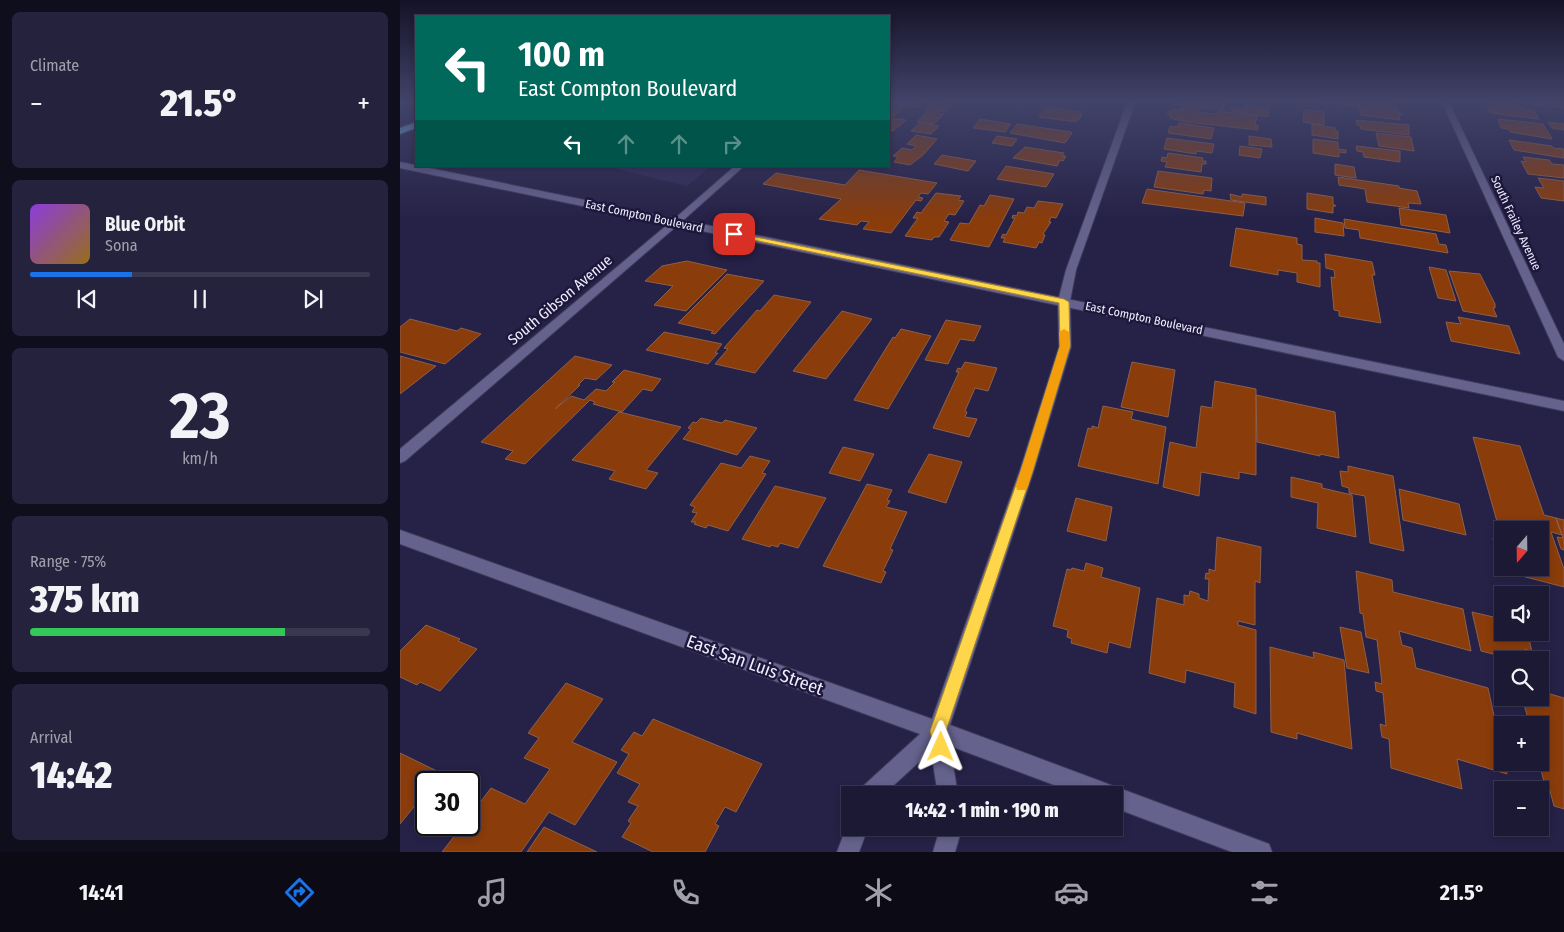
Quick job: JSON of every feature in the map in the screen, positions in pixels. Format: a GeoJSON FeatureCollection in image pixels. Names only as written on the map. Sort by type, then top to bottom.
{"type":"FeatureCollection","features":[{"type":"Feature","properties":{"kind":"street"},"geometry":{"type":"LineString","coordinates":[[947,786],[938,731],[1027,470],[1065,346],[1064,302],[1071,270],[1118,140]]}},
{"type":"Feature","properties":{"kind":"street","name":"South Frailey Avenue"},"geometry":{"type":"LineString","coordinates":[[1463,140],[1564,357]]}},
{"type":"Feature","properties":{"kind":"street","name":"East Compton Boulevard"},"geometry":{"type":"LineString","coordinates":[[402,166],[1564,406]]}},
{"type":"Feature","properties":{"kind":"street","name":"South Gibson Avenue"},"geometry":{"type":"LineString","coordinates":[[400,457],[739,167]]}},
{"type":"Feature","properties":{"kind":"street","name":"East San Luis Street"},"geometry":{"type":"LineString","coordinates":[[400,538],[938,731],[1085,786]]}},
{"type":"Feature","properties":{"kind":"street"},"geometry":{"type":"LineString","coordinates":[[878,786],[938,731]]}},
{"type":"Feature","properties":{"kind":"street"},"geometry":{"type":"LineString","coordinates":[[1123,800],[1261,852]]}},
{"type":"Feature","properties":{"kind":"street"},"geometry":{"type":"LineString","coordinates":[[848,852],[853,836]]}},
{"type":"Feature","properties":{"kind":"street"},"geometry":{"type":"LineString","coordinates":[[944,852],[949,836]]}},
{"type":"Feature","properties":{"kind":"shaded area"},"geometry":{"type":"Polygon","coordinates":[[[608,167],[710,167],[687,186],[608,167]]]}},
{"type":"Feature","properties":{"kind":"building"},"geometry":{"type":"Polygon","coordinates":[[[911,140],[936,140],[923,155],[910,165],[894,162],[898,157],[893,156],[902,148],[912,150],[916,146],[907,144],[911,140]]]}},
{"type":"Feature","properties":{"kind":"building"},"geometry":{"type":"Polygon","coordinates":[[[994,140],[1016,140],[1012,146],[992,143],[994,140]]]}},
{"type":"Feature","properties":{"kind":"building"},"geometry":{"type":"Polygon","coordinates":[[[1047,140],[1067,140],[1065,143],[1047,140]]]}},
{"type":"Feature","properties":{"kind":"building"},"geometry":{"type":"Polygon","coordinates":[[[1167,140],[1214,144],[1212,153],[1196,151],[1196,154],[1164,149],[1167,140]]]}},
{"type":"Feature","properties":{"kind":"building"},"geometry":{"type":"Polygon","coordinates":[[[1249,140],[1271,140],[1272,147],[1249,145],[1249,140]]]}},
{"type":"Feature","properties":{"kind":"building"},"geometry":{"type":"Polygon","coordinates":[[[1313,140],[1338,142],[1338,149],[1346,150],[1346,153],[1339,152],[1339,157],[1313,153],[1313,140]]]}},
{"type":"Feature","properties":{"kind":"building"},"geometry":{"type":"Polygon","coordinates":[[[1378,140],[1412,140],[1414,151],[1379,146],[1378,140]]]}},
{"type":"Feature","properties":{"kind":"building"},"geometry":{"type":"Polygon","coordinates":[[[1509,140],[1564,149],[1564,158],[1514,150],[1509,140]]]}},
{"type":"Feature","properties":{"kind":"building"},"geometry":{"type":"Polygon","coordinates":[[[1240,146],[1262,149],[1260,158],[1239,155],[1240,146]]]}},
{"type":"Feature","properties":{"kind":"building"},"geometry":{"type":"Polygon","coordinates":[[[1356,146],[1400,151],[1400,162],[1364,157],[1363,152],[1357,151],[1356,146]]]}},
{"type":"Feature","properties":{"kind":"building"},"geometry":{"type":"Polygon","coordinates":[[[1025,147],[1064,153],[1062,156],[1066,156],[1063,161],[1060,160],[1057,166],[1013,158],[1025,147]]]}},
{"type":"Feature","properties":{"kind":"building"},"geometry":{"type":"Polygon","coordinates":[[[1168,153],[1203,158],[1202,161],[1206,161],[1206,164],[1202,164],[1201,172],[1165,167],[1167,162],[1161,161],[1162,157],[1167,158],[1168,153]]]}},
{"type":"Feature","properties":{"kind":"building"},"geometry":{"type":"Polygon","coordinates":[[[942,155],[976,161],[968,171],[934,164],[942,155]]]}},
{"type":"Feature","properties":{"kind":"building"},"geometry":{"type":"Polygon","coordinates":[[[1523,157],[1549,160],[1552,164],[1564,165],[1564,178],[1528,174],[1521,161],[1526,162],[1523,157]]]}},
{"type":"Feature","properties":{"kind":"building"},"geometry":{"type":"Polygon","coordinates":[[[1335,164],[1354,167],[1356,178],[1335,175],[1335,164]]]}},
{"type":"Feature","properties":{"kind":"building"},"geometry":{"type":"Polygon","coordinates":[[[1006,166],[1054,174],[1046,187],[997,179],[1006,166]]]}},
{"type":"Feature","properties":{"kind":"building"},"geometry":{"type":"Polygon","coordinates":[[[859,170],[937,183],[928,194],[921,193],[918,197],[923,198],[921,201],[916,200],[891,233],[863,229],[869,222],[861,221],[857,225],[819,219],[841,199],[763,184],[776,173],[845,185],[859,170]]]}},
{"type":"Feature","properties":{"kind":"building"},"geometry":{"type":"Polygon","coordinates":[[[1158,171],[1212,178],[1211,191],[1204,190],[1203,194],[1154,187],[1158,171]]]}},
{"type":"Feature","properties":{"kind":"building"},"geometry":{"type":"Polygon","coordinates":[[[1338,177],[1399,186],[1399,188],[1417,191],[1421,204],[1408,203],[1409,208],[1367,202],[1365,189],[1339,185],[1338,177]]]}},
{"type":"Feature","properties":{"kind":"building"},"geometry":{"type":"Polygon","coordinates":[[[1538,178],[1564,181],[1564,201],[1541,198],[1535,187],[1544,188],[1538,178]]]}},
{"type":"Feature","properties":{"kind":"building"},"geometry":{"type":"Polygon","coordinates":[[[1147,189],[1245,203],[1243,216],[1142,203],[1147,189]]]}},
{"type":"Feature","properties":{"kind":"building"},"geometry":{"type":"Polygon","coordinates":[[[936,193],[961,196],[958,200],[964,201],[955,215],[949,214],[944,221],[949,222],[939,237],[934,237],[932,240],[905,236],[918,218],[913,218],[917,212],[921,213],[936,193]]]}},
{"type":"Feature","properties":{"kind":"building"},"geometry":{"type":"Polygon","coordinates":[[[1307,193],[1333,197],[1333,204],[1336,206],[1333,206],[1333,213],[1307,209],[1307,193]]]}},
{"type":"Feature","properties":{"kind":"building"},"geometry":{"type":"Polygon","coordinates":[[[1230,194],[1242,197],[1242,194],[1266,197],[1266,205],[1231,200],[1230,194]]]}},
{"type":"Feature","properties":{"kind":"building"},"geometry":{"type":"Polygon","coordinates":[[[990,195],[1014,199],[989,247],[950,240],[960,223],[969,224],[980,205],[984,206],[990,195]]]}},
{"type":"Feature","properties":{"kind":"building"},"geometry":{"type":"Polygon","coordinates":[[[1038,201],[1063,204],[1056,218],[1051,217],[1049,222],[1051,222],[1043,234],[1045,235],[1042,243],[1039,242],[1036,248],[1003,242],[1005,238],[1001,238],[1003,234],[1006,235],[1015,218],[1012,218],[1013,215],[1017,216],[1018,212],[1024,213],[1027,207],[1034,208],[1038,201]]]}},
{"type":"Feature","properties":{"kind":"building"},"geometry":{"type":"Polygon","coordinates":[[[1399,208],[1446,215],[1450,233],[1401,225],[1399,208]]]}},
{"type":"Feature","properties":{"kind":"building"},"geometry":{"type":"Polygon","coordinates":[[[1315,218],[1343,223],[1344,236],[1315,232],[1315,218]]]}},
{"type":"Feature","properties":{"kind":"building"},"geometry":{"type":"Polygon","coordinates":[[[1344,219],[1436,234],[1439,244],[1446,245],[1448,253],[1360,238],[1359,230],[1345,228],[1344,219]]]}},
{"type":"Feature","properties":{"kind":"building"},"geometry":{"type":"Polygon","coordinates":[[[1236,228],[1297,238],[1297,244],[1302,245],[1302,260],[1320,263],[1320,287],[1297,282],[1297,273],[1278,270],[1278,275],[1230,266],[1236,228]]]}},
{"type":"Feature","properties":{"kind":"building"},"geometry":{"type":"Polygon","coordinates":[[[1325,254],[1372,262],[1375,275],[1372,275],[1381,323],[1339,316],[1339,311],[1334,310],[1331,277],[1335,278],[1334,270],[1326,268],[1325,254]]]}},
{"type":"Feature","properties":{"kind":"building"},"geometry":{"type":"Polygon","coordinates":[[[687,261],[727,270],[686,311],[654,305],[673,286],[645,281],[662,266],[687,261]]]}},
{"type":"Feature","properties":{"kind":"building"},"geometry":{"type":"Polygon","coordinates":[[[1429,267],[1446,270],[1456,301],[1438,298],[1429,267]]]}},
{"type":"Feature","properties":{"kind":"building"},"geometry":{"type":"Polygon","coordinates":[[[1449,271],[1480,274],[1495,304],[1495,308],[1493,308],[1497,317],[1463,311],[1449,271]]]}},
{"type":"Feature","properties":{"kind":"building"},"geometry":{"type":"Polygon","coordinates":[[[727,274],[764,281],[715,334],[711,333],[713,331],[678,323],[727,274]]]}},
{"type":"Feature","properties":{"kind":"building"},"geometry":{"type":"Polygon","coordinates":[[[774,295],[811,302],[755,373],[715,364],[728,349],[724,348],[757,310],[760,311],[774,295]]]}},
{"type":"Feature","properties":{"kind":"building"},"geometry":{"type":"Polygon","coordinates":[[[842,311],[872,319],[826,379],[793,371],[842,311]]]}},
{"type":"Feature","properties":{"kind":"building"},"geometry":{"type":"Polygon","coordinates":[[[1458,317],[1509,326],[1520,354],[1451,341],[1446,322],[1461,324],[1458,317]]]}},
{"type":"Feature","properties":{"kind":"building"},"geometry":{"type":"Polygon","coordinates":[[[410,319],[457,331],[461,328],[481,334],[445,364],[400,352],[400,327],[410,319]]]}},
{"type":"Feature","properties":{"kind":"building"},"geometry":{"type":"Polygon","coordinates":[[[946,320],[981,326],[974,341],[960,339],[948,364],[925,360],[946,320]]]}},
{"type":"Feature","properties":{"kind":"building"},"geometry":{"type":"Polygon","coordinates":[[[901,329],[931,336],[888,409],[854,400],[893,337],[895,338],[901,329]]]}},
{"type":"Feature","properties":{"kind":"building"},"geometry":{"type":"Polygon","coordinates":[[[664,332],[722,344],[715,353],[718,353],[708,364],[646,350],[664,332]]]}},
{"type":"Feature","properties":{"kind":"building"},"geometry":{"type":"Polygon","coordinates":[[[400,356],[436,366],[400,394],[400,356]]]}},
{"type":"Feature","properties":{"kind":"building"},"geometry":{"type":"Polygon","coordinates":[[[575,356],[612,365],[596,380],[585,378],[555,409],[571,396],[584,400],[596,389],[606,391],[624,370],[661,379],[652,391],[643,389],[622,412],[593,404],[595,402],[590,400],[525,464],[505,459],[513,451],[481,442],[575,356]]]}},
{"type":"Feature","properties":{"kind":"building"},"geometry":{"type":"Polygon","coordinates":[[[965,362],[997,368],[988,391],[975,388],[965,411],[967,412],[965,417],[977,419],[969,437],[933,428],[959,372],[956,372],[958,368],[961,369],[965,362]]]}},
{"type":"Feature","properties":{"kind":"building"},"geometry":{"type":"Polygon","coordinates":[[[1132,362],[1175,370],[1168,417],[1121,407],[1132,362]]]}},
{"type":"Feature","properties":{"kind":"building"},"geometry":{"type":"Polygon","coordinates":[[[1215,381],[1256,389],[1256,475],[1239,472],[1239,479],[1201,472],[1199,496],[1163,487],[1170,442],[1196,448],[1201,406],[1212,408],[1215,381]]]}},
{"type":"Feature","properties":{"kind":"building"},"geometry":{"type":"Polygon","coordinates":[[[1256,395],[1335,412],[1339,458],[1320,454],[1320,456],[1257,442],[1256,395]]]}},
{"type":"Feature","properties":{"kind":"building"},"geometry":{"type":"Polygon","coordinates":[[[1103,406],[1133,412],[1131,419],[1166,427],[1158,484],[1078,466],[1088,428],[1092,429],[1092,426],[1098,428],[1103,406]]]}},
{"type":"Feature","properties":{"kind":"building"},"geometry":{"type":"Polygon","coordinates":[[[619,412],[681,427],[646,470],[658,473],[646,489],[609,479],[615,471],[572,460],[619,412]]]}},
{"type":"Feature","properties":{"kind":"building"},"geometry":{"type":"Polygon","coordinates":[[[701,418],[722,423],[725,420],[757,428],[737,455],[683,439],[691,429],[688,428],[693,422],[696,423],[701,418]]]}},
{"type":"Feature","properties":{"kind":"building"},"geometry":{"type":"Polygon","coordinates":[[[1473,437],[1520,446],[1544,515],[1556,518],[1562,535],[1551,532],[1564,569],[1564,587],[1522,576],[1549,576],[1549,521],[1497,521],[1473,437]]]}},
{"type":"Feature","properties":{"kind":"building"},"geometry":{"type":"Polygon","coordinates":[[[843,447],[874,454],[860,481],[829,473],[843,447]]]}},
{"type":"Feature","properties":{"kind":"building"},"geometry":{"type":"Polygon","coordinates":[[[929,454],[962,462],[946,503],[908,492],[929,454]]]}},
{"type":"Feature","properties":{"kind":"building"},"geometry":{"type":"Polygon","coordinates":[[[750,456],[770,461],[762,473],[766,474],[728,531],[708,525],[706,528],[694,524],[696,522],[691,522],[697,513],[692,512],[695,507],[690,505],[721,463],[741,468],[750,456]]]}},
{"type":"Feature","properties":{"kind":"building"},"geometry":{"type":"Polygon","coordinates":[[[1348,466],[1393,476],[1404,551],[1370,543],[1365,496],[1349,493],[1349,488],[1342,486],[1340,471],[1348,472],[1348,466]]]}},
{"type":"Feature","properties":{"kind":"building"},"geometry":{"type":"Polygon","coordinates":[[[1291,477],[1322,484],[1322,488],[1352,495],[1356,537],[1317,528],[1318,503],[1291,497],[1291,477]]]}},
{"type":"Feature","properties":{"kind":"building"},"geometry":{"type":"Polygon","coordinates":[[[867,484],[892,490],[887,500],[890,501],[886,507],[907,512],[890,549],[893,550],[883,571],[886,572],[881,583],[823,566],[867,484]]]}},
{"type":"Feature","properties":{"kind":"building"},"geometry":{"type":"Polygon","coordinates":[[[775,486],[826,498],[798,548],[780,543],[778,547],[771,545],[770,547],[742,539],[775,486]]]}},
{"type":"Feature","properties":{"kind":"building"},"geometry":{"type":"Polygon","coordinates":[[[1399,489],[1459,504],[1466,535],[1403,520],[1399,489]]]}},
{"type":"Feature","properties":{"kind":"building"},"geometry":{"type":"Polygon","coordinates":[[[1076,498],[1112,507],[1106,541],[1067,531],[1076,498]]]}},
{"type":"Feature","properties":{"kind":"building"},"geometry":{"type":"Polygon","coordinates":[[[1556,518],[1564,520],[1564,550],[1561,549],[1557,537],[1563,538],[1556,518]]]}},
{"type":"Feature","properties":{"kind":"building"},"geometry":{"type":"Polygon","coordinates":[[[1217,537],[1261,547],[1260,583],[1255,581],[1255,625],[1238,621],[1238,625],[1256,630],[1256,714],[1234,707],[1235,683],[1186,670],[1185,683],[1149,673],[1157,598],[1184,605],[1184,595],[1189,596],[1190,591],[1199,594],[1199,598],[1208,601],[1209,579],[1205,579],[1206,573],[1209,574],[1209,569],[1215,571],[1217,537]]]}},
{"type":"Feature","properties":{"kind":"building"},"geometry":{"type":"Polygon","coordinates":[[[1086,563],[1103,568],[1101,577],[1140,588],[1130,648],[1109,642],[1107,653],[1071,643],[1072,639],[1067,637],[1068,630],[1053,626],[1067,569],[1071,570],[1072,568],[1084,571],[1086,563]]]}},
{"type":"Feature","properties":{"kind":"building"},"geometry":{"type":"Polygon","coordinates":[[[1356,571],[1392,580],[1393,592],[1463,609],[1471,651],[1399,631],[1402,645],[1412,648],[1416,668],[1488,688],[1494,716],[1494,770],[1457,759],[1462,789],[1391,768],[1389,739],[1382,737],[1380,724],[1386,726],[1383,693],[1376,691],[1375,682],[1382,684],[1377,640],[1366,637],[1363,614],[1360,613],[1356,571]]]}},
{"type":"Feature","properties":{"kind":"building"},"geometry":{"type":"Polygon","coordinates":[[[1472,612],[1494,617],[1494,641],[1529,641],[1532,651],[1525,649],[1526,651],[1494,651],[1494,654],[1481,651],[1472,612]]]}},
{"type":"Feature","properties":{"kind":"building"},"geometry":{"type":"Polygon","coordinates":[[[426,625],[460,639],[458,641],[477,649],[440,691],[420,682],[417,685],[400,677],[400,651],[426,625]]]}},
{"type":"Feature","properties":{"kind":"building"},"geometry":{"type":"Polygon","coordinates":[[[1340,627],[1361,632],[1369,673],[1347,668],[1340,627]]]}},
{"type":"Feature","properties":{"kind":"building"},"geometry":{"type":"Polygon","coordinates":[[[1270,647],[1314,658],[1313,652],[1344,660],[1352,749],[1297,733],[1297,739],[1271,732],[1270,647]]]}},
{"type":"Feature","properties":{"kind":"building"},"geometry":{"type":"Polygon","coordinates":[[[566,683],[603,699],[572,742],[617,762],[575,825],[549,812],[521,852],[442,852],[454,836],[480,836],[480,802],[491,788],[525,804],[550,769],[524,758],[539,738],[528,733],[566,683]]]}},
{"type":"Feature","properties":{"kind":"building"},"geometry":{"type":"Polygon","coordinates":[[[1549,694],[1564,698],[1564,809],[1554,806],[1549,781],[1544,781],[1541,771],[1549,771],[1549,716],[1527,716],[1524,706],[1549,706],[1549,694]]]}},
{"type":"Feature","properties":{"kind":"building"},"geometry":{"type":"Polygon","coordinates":[[[653,719],[762,764],[736,812],[725,807],[715,824],[719,826],[705,852],[653,852],[622,837],[631,823],[628,821],[638,806],[628,802],[640,784],[617,773],[629,754],[621,750],[634,732],[642,736],[653,719]]]}},
{"type":"Feature","properties":{"kind":"building"},"geometry":{"type":"Polygon","coordinates":[[[400,753],[437,771],[415,771],[415,806],[400,824],[400,753]]]}},
{"type":"Feature","properties":{"kind":"building"},"geometry":{"type":"Polygon","coordinates":[[[544,827],[597,852],[527,852],[544,827]]]}},
{"type":"Feature","properties":{"kind":"slow traffic"},"geometry":{"type":"LineString","coordinates":[[1022,486],[1065,346],[1064,332]]}},
{"type":"Feature","properties":{"kind":"route"},"geometry":{"type":"LineString","coordinates":[[734,234],[1064,302],[1065,346],[1027,470],[938,731],[941,747]]}}]}
